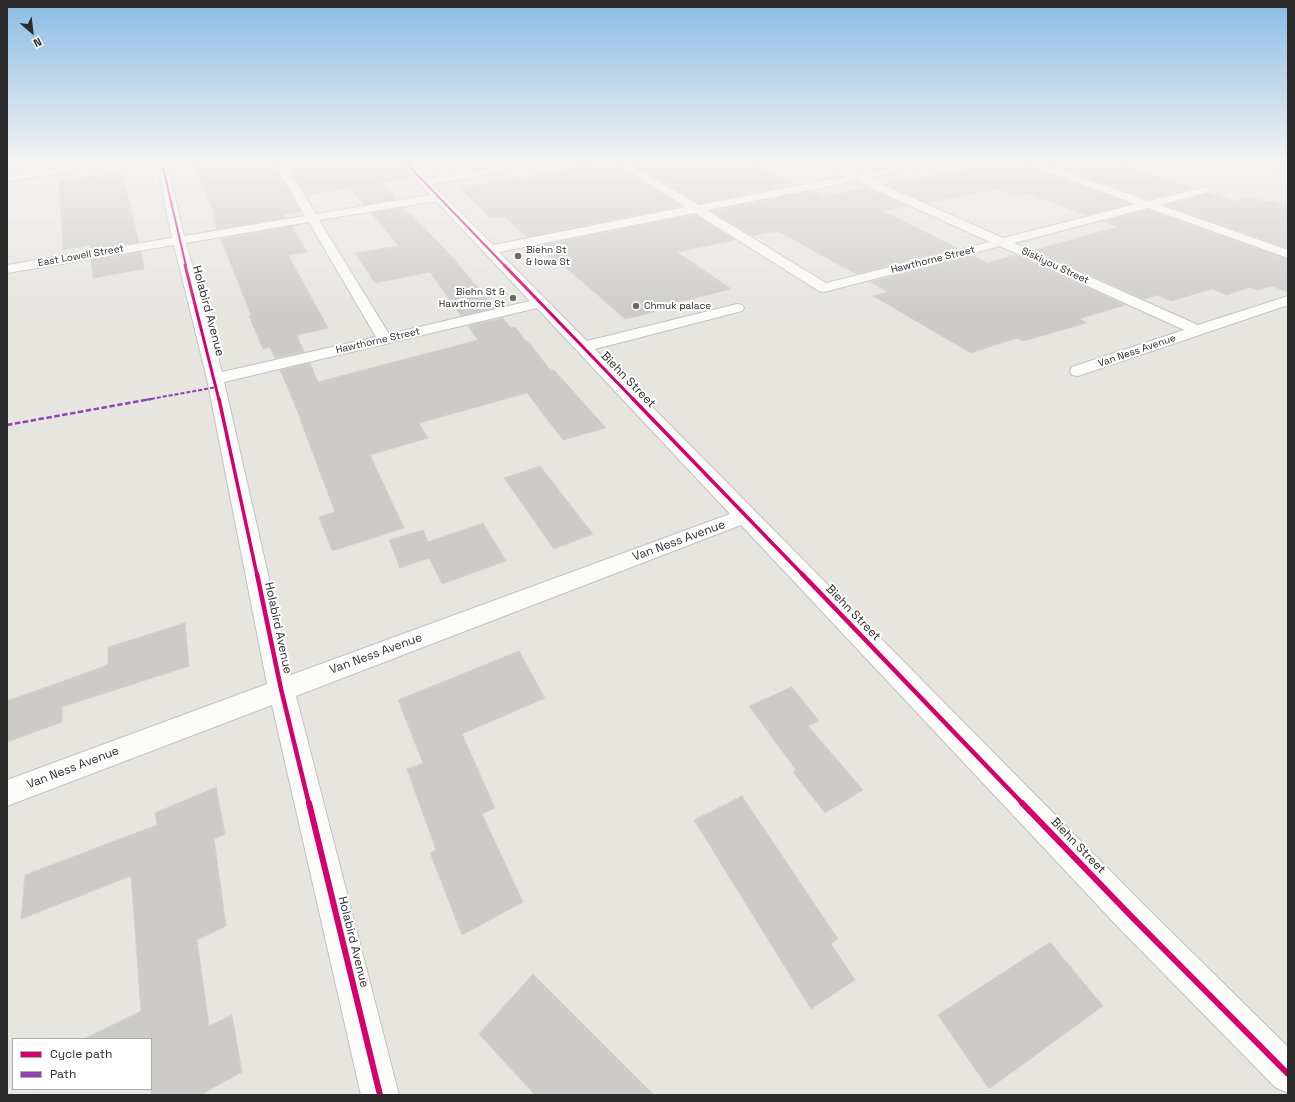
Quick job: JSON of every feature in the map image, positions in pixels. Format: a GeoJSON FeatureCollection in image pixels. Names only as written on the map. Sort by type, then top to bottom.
{"type":"FeatureCollection","features":[{"type":"Feature","properties":{"kind":"street","name":"Holabird Avenue"},"geometry":{"type":"LineString","coordinates":[[173,214],[215,378],[281,689],[380,1095]]}},
{"type":"Feature","properties":{"kind":"street"},"geometry":{"type":"LineString","coordinates":[[310,214],[385,339]]}},
{"type":"Feature","properties":{"kind":"street","name":"East Lowell Street"},"geometry":{"type":"LineString","coordinates":[[7,269],[327,214]]}},
{"type":"Feature","properties":{"kind":"street","name":"Biehn Street"},"geometry":{"type":"LineString","coordinates":[[455,214],[1131,916],[1288,1074]]}},
{"type":"Feature","properties":{"kind":"street"},"geometry":{"type":"LineString","coordinates":[[489,250],[669,214]]}},
{"type":"Feature","properties":{"kind":"street","name":"Hawthorne Street"},"geometry":{"type":"LineString","coordinates":[[706,214],[824,288],[1113,214]]}},
{"type":"Feature","properties":{"kind":"street","name":"Siskiyou Street"},"geometry":{"type":"LineString","coordinates":[[941,214],[1196,330]]}},
{"type":"Feature","properties":{"kind":"street"},"geometry":{"type":"LineString","coordinates":[[1177,214],[1288,254]]}},
{"type":"Feature","properties":{"kind":"street","name":"Van Ness Avenue"},"geometry":{"type":"LineString","coordinates":[[1078,371],[1288,300]]}},
{"type":"Feature","properties":{"kind":"street","name":"Hawthorne Street"},"geometry":{"type":"LineString","coordinates":[[215,378],[541,303]]}},
{"type":"Feature","properties":{"kind":"street"},"geometry":{"type":"LineString","coordinates":[[582,347],[737,308]]}},
{"type":"Feature","properties":{"kind":"street","name":"Van Ness Avenue"},"geometry":{"type":"LineString","coordinates":[[7,793],[745,516]]}},
{"type":"Feature","properties":{"kind":"building"},"geometry":{"type":"Polygon","coordinates":[[[61,214],[132,214],[139,242],[91,250],[90,245],[63,250],[61,214]]]}},
{"type":"Feature","properties":{"kind":"building"},"geometry":{"type":"Polygon","coordinates":[[[214,214],[284,214],[286,218],[217,229],[212,216],[215,216],[214,214]]]}},
{"type":"Feature","properties":{"kind":"building"},"geometry":{"type":"Polygon","coordinates":[[[372,214],[412,215],[454,259],[495,308],[461,316],[430,272],[375,283],[355,253],[399,246],[372,214]]]}},
{"type":"Feature","properties":{"kind":"building"},"geometry":{"type":"Polygon","coordinates":[[[486,214],[640,214],[527,237],[503,216],[490,218],[486,214]]]}},
{"type":"Feature","properties":{"kind":"building"},"geometry":{"type":"Polygon","coordinates":[[[717,214],[890,214],[958,248],[856,274],[778,231],[752,236],[717,214]]]}},
{"type":"Feature","properties":{"kind":"building"},"geometry":{"type":"Polygon","coordinates":[[[1130,214],[1161,214],[1288,259],[1288,292],[1272,286],[1258,290],[1250,287],[1227,295],[1212,289],[1171,301],[1157,295],[1144,299],[1034,250],[1118,227],[1103,221],[1130,214]]]}},
{"type":"Feature","properties":{"kind":"building"},"geometry":{"type":"Polygon","coordinates":[[[1192,214],[1288,214],[1288,248],[1192,214]]]}},
{"type":"Feature","properties":{"kind":"building"},"geometry":{"type":"Polygon","coordinates":[[[695,215],[735,240],[677,252],[731,289],[651,309],[655,312],[625,319],[562,264],[558,265],[537,246],[695,215]]]}},
{"type":"Feature","properties":{"kind":"building"},"geometry":{"type":"Polygon","coordinates":[[[292,226],[307,252],[288,255],[328,328],[297,335],[304,352],[275,358],[270,347],[263,349],[249,316],[251,315],[221,239],[292,226]]]}},
{"type":"Feature","properties":{"kind":"building"},"geometry":{"type":"Polygon","coordinates":[[[141,252],[144,269],[93,278],[91,260],[141,252]]]}},
{"type":"Feature","properties":{"kind":"building"},"geometry":{"type":"Polygon","coordinates":[[[972,255],[987,263],[1016,255],[1125,305],[1079,319],[1087,323],[1023,341],[1017,338],[971,353],[873,296],[888,292],[870,282],[972,255]]]}},
{"type":"Feature","properties":{"kind":"building"},"geometry":{"type":"Polygon","coordinates":[[[503,318],[511,328],[515,327],[551,371],[554,370],[606,428],[563,440],[527,393],[419,423],[428,438],[370,455],[404,528],[332,551],[319,517],[335,512],[301,419],[280,370],[310,363],[318,382],[478,340],[468,326],[503,318]]]}},
{"type":"Feature","properties":{"kind":"building"},"geometry":{"type":"Polygon","coordinates":[[[540,466],[593,534],[554,549],[504,478],[540,466]]]}},
{"type":"Feature","properties":{"kind":"building"},"geometry":{"type":"Polygon","coordinates":[[[483,523],[506,561],[442,584],[429,558],[400,568],[389,540],[423,530],[428,542],[483,523]]]}},
{"type":"Feature","properties":{"kind":"building"},"geometry":{"type":"Polygon","coordinates":[[[185,623],[189,666],[62,707],[62,722],[7,742],[7,701],[108,665],[108,647],[185,623]]]}},
{"type":"Feature","properties":{"kind":"building"},"geometry":{"type":"Polygon","coordinates":[[[519,651],[545,698],[462,734],[495,808],[482,814],[523,902],[462,935],[430,853],[436,850],[407,769],[423,763],[398,700],[519,651]]]}},
{"type":"Feature","properties":{"kind":"building"},"geometry":{"type":"Polygon","coordinates":[[[792,687],[819,721],[808,726],[863,790],[825,813],[793,772],[796,770],[749,706],[792,687]]]}},
{"type":"Feature","properties":{"kind":"building"},"geometry":{"type":"Polygon","coordinates":[[[216,787],[225,834],[214,839],[226,926],[197,940],[209,1026],[232,1015],[242,1072],[200,1095],[151,1095],[152,1038],[86,1038],[141,1011],[131,876],[21,919],[25,875],[157,825],[155,813],[216,787]]]}},
{"type":"Feature","properties":{"kind":"building"},"geometry":{"type":"Polygon","coordinates":[[[742,796],[838,939],[831,944],[855,980],[811,1009],[694,820],[742,796]]]}},
{"type":"Feature","properties":{"kind":"building"},"geometry":{"type":"Polygon","coordinates":[[[1050,942],[1103,1006],[989,1089],[938,1015],[1050,942]]]}},
{"type":"Feature","properties":{"kind":"building"},"geometry":{"type":"Polygon","coordinates":[[[533,974],[654,1095],[535,1095],[479,1034],[533,974]]]}},
{"type":"Feature","properties":{"kind":"marked path"},"geometry":{"type":"LineString","coordinates":[[7,425],[217,387]]}},
{"type":"Feature","properties":{"kind":"cycle path"},"geometry":{"type":"LineString","coordinates":[[173,214],[215,379],[281,689],[380,1095]]}},
{"type":"Feature","properties":{"kind":"cycle path"},"geometry":{"type":"LineString","coordinates":[[456,214],[1131,916],[1288,1074]]}},
{"type":"Feature","properties":{"kind":"place","name":"Biehn St & Iowa St"},"geometry":{"type":"Point","coordinates":[518,256]}},
{"type":"Feature","properties":{"kind":"place","name":"Biehn St & Hawthorne St"},"geometry":{"type":"Point","coordinates":[513,298]}},
{"type":"Feature","properties":{"kind":"place","name":"Chmuk palace"},"geometry":{"type":"Point","coordinates":[636,306]}}]}
